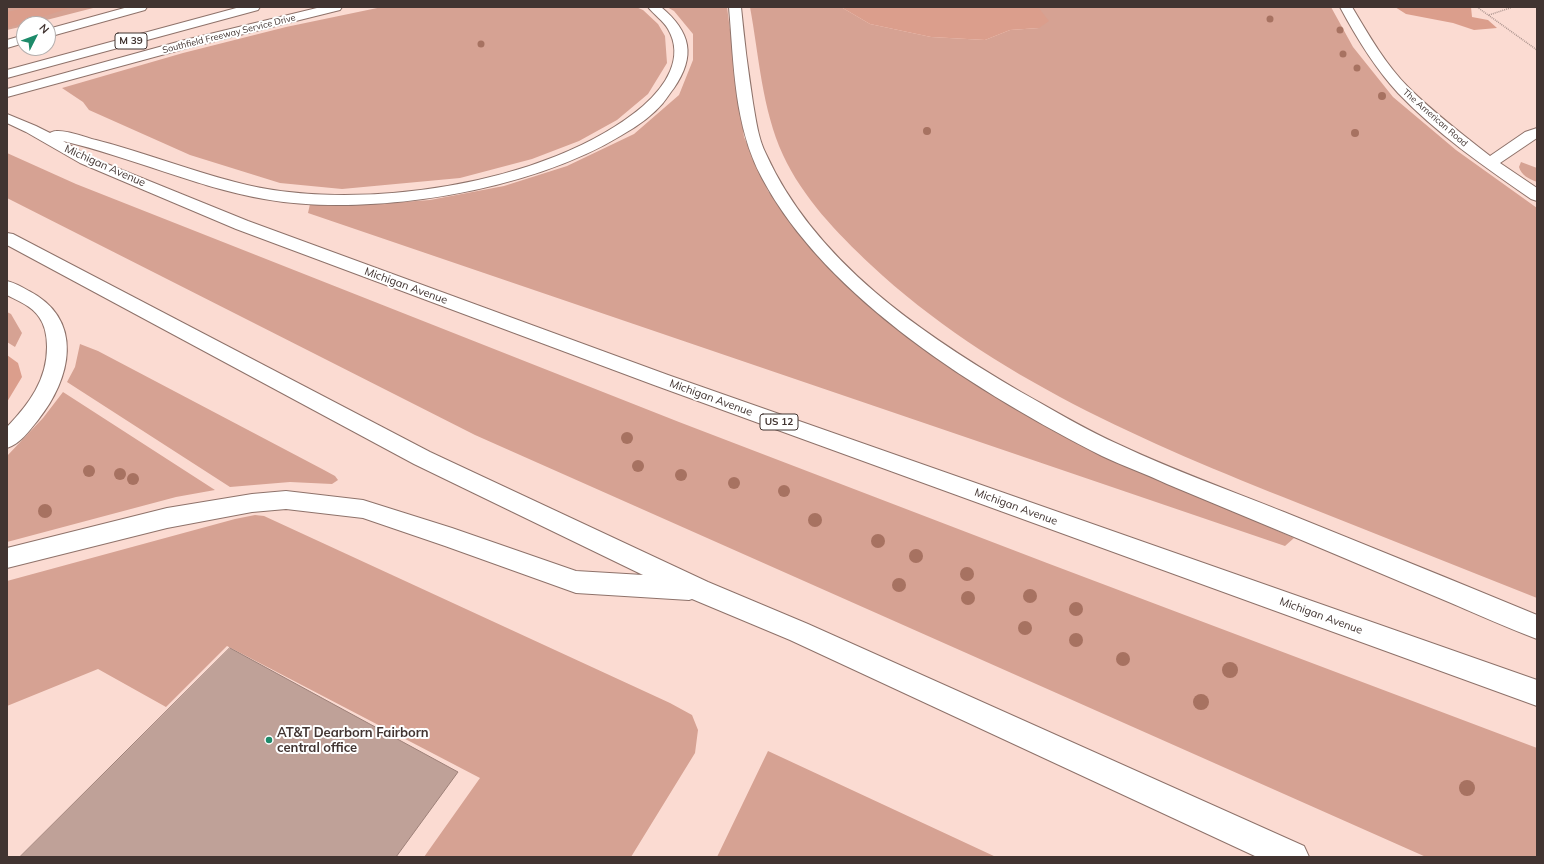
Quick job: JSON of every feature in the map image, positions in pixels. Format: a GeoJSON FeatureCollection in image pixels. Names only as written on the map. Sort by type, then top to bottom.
{"type":"FeatureCollection","features":[{"type":"Feature","properties":{"kind":"main road"},"geometry":{"type":"LineString","coordinates":[[114,15],[131,7]]}},
{"type":"Feature","properties":{"kind":"main road"},"geometry":{"type":"LineString","coordinates":[[56,31],[141,7]]}},
{"type":"Feature","properties":{"kind":"main road","name":"M 39"},"geometry":{"type":"LineString","coordinates":[[7,74],[254,7]]}},
{"type":"Feature","properties":{"kind":"main road","name":"Southfield Freeway Service Drive"},"geometry":{"type":"LineString","coordinates":[[7,92],[186,44],[336,7]]}},
{"type":"Feature","properties":{"kind":"main road"},"geometry":{"type":"LineString","coordinates":[[17,123],[117,150],[246,191],[272,196],[352,199],[384,198],[470,186],[517,174],[575,154],[630,124],[655,104],[669,88],[679,69],[682,51],[677,33],[669,20],[654,7]]}},
{"type":"Feature","properties":{"kind":"main road"},"geometry":{"type":"LineString","coordinates":[[735,7],[741,75],[750,132],[758,154],[772,184],[794,218],[824,253],[862,290],[923,338],[989,383],[1053,420],[1112,451],[1537,627]]}},
{"type":"Feature","properties":{"kind":"main road","name":"The American Road"},"geometry":{"type":"LineString","coordinates":[[1346,7],[1365,41],[1402,89],[1440,125],[1537,196]]}},
{"type":"Feature","properties":{"kind":"main road","name":"Michigan Avenue"},"geometry":{"type":"LineString","coordinates":[[17,123],[85,160],[242,225],[661,380],[1537,693]]}},
{"type":"Feature","properties":{"kind":"main road"},"geometry":{"type":"LineString","coordinates":[[1490,163],[1506,153],[1521,140],[1537,132]]}},
{"type":"Feature","properties":{"kind":"main road"},"geometry":{"type":"LineString","coordinates":[[7,238],[422,458],[700,590],[799,632],[1293,857]]}},
{"type":"Feature","properties":{"kind":"main road"},"geometry":{"type":"LineString","coordinates":[[7,287],[41,308],[50,319],[57,334],[57,348],[52,380],[36,406],[7,440]]}},
{"type":"Feature","properties":{"kind":"main road"},"geometry":{"type":"LineString","coordinates":[[7,558],[167,518],[252,503],[286,500],[363,509],[452,538],[576,582],[700,590]]}},
{"type":"Feature","properties":{"kind":"path"},"geometry":{"type":"LineString","coordinates":[[1477,7],[1536,49]]}},
{"type":"Feature","properties":{"kind":"path"},"geometry":{"type":"LineString","coordinates":[[1488,16],[1513,7]]}},
{"type":"Feature","properties":{"kind":"shaded area"},"geometry":{"type":"Polygon","coordinates":[[[7,7],[97,7],[56,18],[56,16],[16,16],[16,28],[7,30],[7,7]]]}},
{"type":"Feature","properties":{"kind":"shaded area"},"geometry":{"type":"Polygon","coordinates":[[[29,7],[73,7],[45,16],[16,16],[16,25],[7,28],[7,12],[29,7]]]}},
{"type":"Feature","properties":{"kind":"shaded area"},"geometry":{"type":"Polygon","coordinates":[[[382,7],[636,7],[643,10],[658,24],[665,36],[667,63],[648,94],[617,120],[579,141],[532,159],[460,178],[342,189],[280,183],[190,155],[89,110],[83,102],[62,88],[183,53],[286,27],[382,7]]]}},
{"type":"Feature","properties":{"kind":"shaded area"},"geometry":{"type":"Polygon","coordinates":[[[667,7],[727,7],[744,137],[768,191],[816,253],[879,311],[1164,481],[1294,538],[1285,546],[308,213],[310,204],[360,205],[430,200],[504,186],[567,166],[634,134],[679,95],[693,60],[693,34],[674,11],[667,7]]]}},
{"type":"Feature","properties":{"kind":"shaded area"},"geometry":{"type":"Polygon","coordinates":[[[750,7],[841,7],[870,24],[931,37],[985,40],[1010,30],[1039,28],[1038,7],[1331,7],[1353,47],[1393,97],[1456,150],[1537,208],[1537,598],[1241,480],[1128,431],[1073,404],[1019,374],[968,341],[918,305],[871,265],[833,227],[800,186],[791,171],[783,155],[770,119],[762,82],[750,7]]]}},
{"type":"Feature","properties":{"kind":"shaded area"},"geometry":{"type":"Polygon","coordinates":[[[841,7],[1038,7],[1049,21],[1039,28],[1010,30],[985,40],[931,37],[870,24],[841,7]]]}},
{"type":"Feature","properties":{"kind":"shaded area"},"geometry":{"type":"Polygon","coordinates":[[[1395,7],[1471,7],[1472,17],[1488,20],[1497,28],[1474,30],[1453,23],[1406,14],[1395,7]]]}},
{"type":"Feature","properties":{"kind":"shaded area"},"geometry":{"type":"Polygon","coordinates":[[[7,153],[76,184],[679,422],[1537,748],[1537,857],[1426,857],[475,435],[7,198],[7,153]]]}},
{"type":"Feature","properties":{"kind":"shaded area"},"geometry":{"type":"Polygon","coordinates":[[[1521,162],[1537,168],[1537,182],[1523,174],[1519,167],[1521,162]]]}},
{"type":"Feature","properties":{"kind":"shaded area"},"geometry":{"type":"Polygon","coordinates":[[[7,312],[11,314],[22,333],[15,347],[7,342],[7,312]]]}},
{"type":"Feature","properties":{"kind":"shaded area"},"geometry":{"type":"Polygon","coordinates":[[[80,344],[98,351],[324,470],[335,476],[338,480],[332,484],[290,482],[230,487],[67,382],[75,367],[80,344]]]}},
{"type":"Feature","properties":{"kind":"shaded area"},"geometry":{"type":"Polygon","coordinates":[[[7,355],[18,363],[22,377],[7,402],[7,355]]]}},
{"type":"Feature","properties":{"kind":"shaded area"},"geometry":{"type":"Polygon","coordinates":[[[63,392],[215,490],[176,497],[7,542],[7,456],[43,418],[63,392]]]}},
{"type":"Feature","properties":{"kind":"shaded area"},"geometry":{"type":"Polygon","coordinates":[[[255,515],[264,516],[670,703],[692,715],[698,730],[695,753],[631,857],[424,857],[480,778],[227,646],[166,707],[98,669],[7,706],[7,581],[235,519],[255,515]]]}},
{"type":"Feature","properties":{"kind":"shaded area"},"geometry":{"type":"Polygon","coordinates":[[[768,751],[996,857],[717,857],[768,751]]]}},
{"type":"Feature","properties":{"kind":"building","name":"AT&T Dearborn Fairborn central office"},"geometry":{"type":"Polygon","coordinates":[[[230,648],[458,772],[396,857],[20,857],[230,648]]]}},
{"type":"Feature","properties":{"kind":"place","name":"AT&T Dearborn Fairborn central office"},"geometry":{"type":"Point","coordinates":[269,740]}}]}
